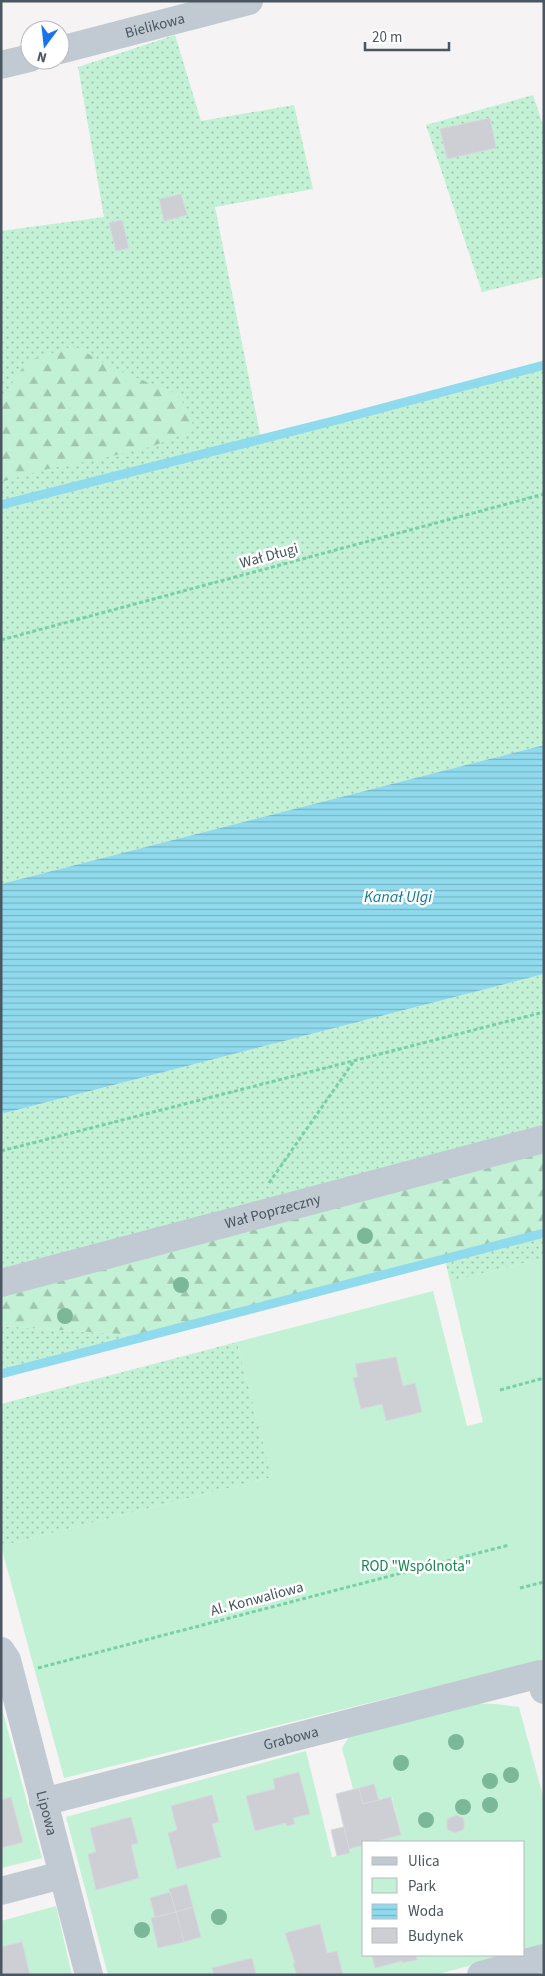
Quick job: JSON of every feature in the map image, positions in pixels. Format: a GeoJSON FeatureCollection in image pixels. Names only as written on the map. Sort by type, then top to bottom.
{"type":"FeatureCollection","features":[{"type":"Feature","properties":{"kind":"street","name":"Bielikowa"},"geometry":{"type":"LineString","coordinates":[[70,47],[249,1]]}},
{"type":"Feature","properties":{"kind":"street"},"geometry":{"type":"LineString","coordinates":[[1,65],[20,60]]}},
{"type":"Feature","properties":{"kind":"street","name":"Wał Poprzeczny"},"geometry":{"type":"LineString","coordinates":[[1,1283],[544,1139]]}},
{"type":"Feature","properties":{"kind":"street","name":"Lipowa"},"geometry":{"type":"LineString","coordinates":[[6,1663],[89,1975]]}},
{"type":"Feature","properties":{"kind":"street","name":"Grabowa"},"geometry":{"type":"LineString","coordinates":[[43,1802],[542,1682]]}},
{"type":"Feature","properties":{"kind":"street"},"geometry":{"type":"LineString","coordinates":[[1,1891],[62,1875]]}},
{"type":"Feature","properties":{"kind":"street"},"geometry":{"type":"LineString","coordinates":[[481,1975],[544,1958]]}},
{"type":"Feature","properties":{"kind":"path","name":"Wał Długi"},"geometry":{"type":"LineString","coordinates":[[1,640],[544,494]]}},
{"type":"Feature","properties":{"kind":"path"},"geometry":{"type":"LineString","coordinates":[[1,1151],[544,1012]]}},
{"type":"Feature","properties":{"kind":"path"},"geometry":{"type":"LineString","coordinates":[[242,1220],[355,1060]]}},
{"type":"Feature","properties":{"kind":"path"},"geometry":{"type":"LineString","coordinates":[[500,1390],[544,1378]]}},
{"type":"Feature","properties":{"kind":"path","name":"Al. Konwaliowa"},"geometry":{"type":"LineString","coordinates":[[6,1663],[509,1545]]}},
{"type":"Feature","properties":{"kind":"path"},"geometry":{"type":"LineString","coordinates":[[520,1588],[544,1582]]}},
{"type":"Feature","properties":{"kind":"green space"},"geometry":{"type":"Polygon","coordinates":[[[175,35],[201,121],[294,105],[313,189],[215,207],[261,439],[544,365],[544,745],[1,884],[1,231],[104,217],[78,67],[175,35]]]}},
{"type":"Feature","properties":{"kind":"green space"},"geometry":{"type":"Polygon","coordinates":[[[533,95],[544,128],[544,277],[482,292],[426,125],[533,95]]]}},
{"type":"Feature","properties":{"kind":"green space"},"geometry":{"type":"Polygon","coordinates":[[[74,346],[119,371],[175,393],[195,418],[185,434],[150,447],[43,470],[1,482],[1,400],[27,361],[74,346]]]}},
{"type":"Feature","properties":{"kind":"green space"},"geometry":{"type":"Polygon","coordinates":[[[544,974],[544,1138],[1,1281],[1,1114],[544,974]]]}},
{"type":"Feature","properties":{"kind":"green space"},"geometry":{"type":"Polygon","coordinates":[[[544,1138],[544,1233],[148,1336],[1,1326],[1,1281],[544,1138]]]}},
{"type":"Feature","properties":{"kind":"green space"},"geometry":{"type":"Polygon","coordinates":[[[544,1233],[544,1258],[450,1282],[445,1259],[544,1233]]]}},
{"type":"Feature","properties":{"kind":"green space","name":"ROD \"Wspólnota\""},"geometry":{"type":"Polygon","coordinates":[[[544,1258],[544,1660],[64,1778],[1,1546],[272,1477],[237,1342],[433,1291],[467,1426],[483,1422],[450,1282],[544,1258]]]}},
{"type":"Feature","properties":{"kind":"green space"},"geometry":{"type":"Polygon","coordinates":[[[1,1326],[148,1336],[1,1375],[1,1326]]]}},
{"type":"Feature","properties":{"kind":"green space"},"geometry":{"type":"Polygon","coordinates":[[[237,1342],[272,1477],[1,1546],[1,1404],[237,1342]]]}},
{"type":"Feature","properties":{"kind":"green space"},"geometry":{"type":"Polygon","coordinates":[[[462,1703],[519,1707],[544,1800],[544,1946],[525,1951],[525,1841],[377,1841],[401,1835],[392,1797],[379,1800],[374,1784],[353,1789],[342,1748],[352,1732],[462,1703]]]}},
{"type":"Feature","properties":{"kind":"green space"},"geometry":{"type":"Polygon","coordinates":[[[1,1705],[42,1858],[1,1868],[1,1705]]]}},
{"type":"Feature","properties":{"kind":"green space"},"geometry":{"type":"Polygon","coordinates":[[[306,1751],[332,1857],[349,1853],[349,1849],[362,1846],[362,1956],[507,1956],[434,1975],[108,1975],[66,1817],[306,1751]]]}},
{"type":"Feature","properties":{"kind":"green space"},"geometry":{"type":"Polygon","coordinates":[[[56,1906],[72,1975],[1,1975],[1,1921],[56,1906]]]}},
{"type":"Feature","properties":{"kind":"water","name":"Kanał Ulgi"},"geometry":{"type":"Polygon","coordinates":[[[544,745],[544,974],[1,1114],[1,884],[544,745]]]}},
{"type":"Feature","properties":{"kind":"building"},"geometry":{"type":"Polygon","coordinates":[[[490,118],[496,148],[447,159],[440,129],[490,118]]]}},
{"type":"Feature","properties":{"kind":"building"},"geometry":{"type":"Polygon","coordinates":[[[181,194],[187,215],[164,221],[159,199],[181,194]]]}},
{"type":"Feature","properties":{"kind":"building"},"geometry":{"type":"Polygon","coordinates":[[[122,220],[129,248],[116,251],[109,223],[122,220]]]}},
{"type":"Feature","properties":{"kind":"building"},"geometry":{"type":"Polygon","coordinates":[[[396,1357],[403,1386],[415,1383],[422,1412],[386,1421],[382,1404],[361,1409],[353,1378],[358,1377],[355,1364],[396,1357]]]}},
{"type":"Feature","properties":{"kind":"building"},"geometry":{"type":"Polygon","coordinates":[[[299,1772],[310,1814],[293,1818],[295,1824],[287,1826],[286,1823],[255,1831],[246,1796],[275,1789],[273,1779],[299,1772]]]}},
{"type":"Feature","properties":{"kind":"building"},"geometry":{"type":"Polygon","coordinates":[[[374,1784],[379,1800],[363,1804],[359,1788],[374,1784]]]}},
{"type":"Feature","properties":{"kind":"building"},"geometry":{"type":"Polygon","coordinates":[[[359,1788],[363,1804],[391,1797],[401,1835],[377,1841],[362,1841],[362,1846],[349,1849],[336,1794],[359,1788]]]}},
{"type":"Feature","properties":{"kind":"building"},"geometry":{"type":"Polygon","coordinates":[[[212,1795],[219,1822],[212,1824],[221,1857],[177,1869],[168,1833],[177,1830],[171,1806],[212,1795]]]}},
{"type":"Feature","properties":{"kind":"building"},"geometry":{"type":"Polygon","coordinates":[[[11,1797],[23,1842],[1,1848],[1,1800],[11,1797]]]}},
{"type":"Feature","properties":{"kind":"building"},"geometry":{"type":"Polygon","coordinates":[[[457,1815],[464,1819],[464,1829],[455,1833],[447,1829],[447,1819],[457,1815]]]}},
{"type":"Feature","properties":{"kind":"building"},"geometry":{"type":"Polygon","coordinates":[[[131,1817],[138,1843],[131,1845],[139,1878],[96,1890],[88,1854],[96,1852],[90,1828],[131,1817]]]}},
{"type":"Feature","properties":{"kind":"building"},"geometry":{"type":"Polygon","coordinates":[[[344,1827],[350,1853],[337,1856],[331,1830],[344,1827]]]}},
{"type":"Feature","properties":{"kind":"building"},"geometry":{"type":"Polygon","coordinates":[[[187,1884],[193,1907],[176,1912],[169,1889],[187,1884]]]}},
{"type":"Feature","properties":{"kind":"building"},"geometry":{"type":"Polygon","coordinates":[[[170,1892],[176,1912],[155,1917],[150,1898],[170,1892]]]}},
{"type":"Feature","properties":{"kind":"building"},"geometry":{"type":"Polygon","coordinates":[[[193,1907],[201,1937],[184,1942],[176,1912],[193,1907]]]}},
{"type":"Feature","properties":{"kind":"building"},"geometry":{"type":"Polygon","coordinates":[[[176,1912],[184,1942],[158,1948],[151,1918],[176,1912]]]}},
{"type":"Feature","properties":{"kind":"building"},"geometry":{"type":"Polygon","coordinates":[[[320,1924],[327,1953],[337,1951],[343,1975],[297,1975],[285,1933],[320,1924]]]}},
{"type":"Feature","properties":{"kind":"building"},"geometry":{"type":"Polygon","coordinates":[[[22,1942],[30,1975],[1,1975],[1,1947],[22,1942]]]}},
{"type":"Feature","properties":{"kind":"building"},"geometry":{"type":"Polygon","coordinates":[[[372,1956],[416,1956],[417,1960],[402,1963],[402,1961],[375,1968],[372,1956]]]}},
{"type":"Feature","properties":{"kind":"building"},"geometry":{"type":"Polygon","coordinates":[[[252,1958],[256,1975],[214,1975],[212,1968],[252,1958]]]}},
{"type":"Feature","properties":{"kind":"waterway"},"geometry":{"type":"LineString","coordinates":[[1,505],[341,419],[544,365]]}},
{"type":"Feature","properties":{"kind":"waterway"},"geometry":{"type":"LineString","coordinates":[[1,1374],[544,1233]]}}]}
